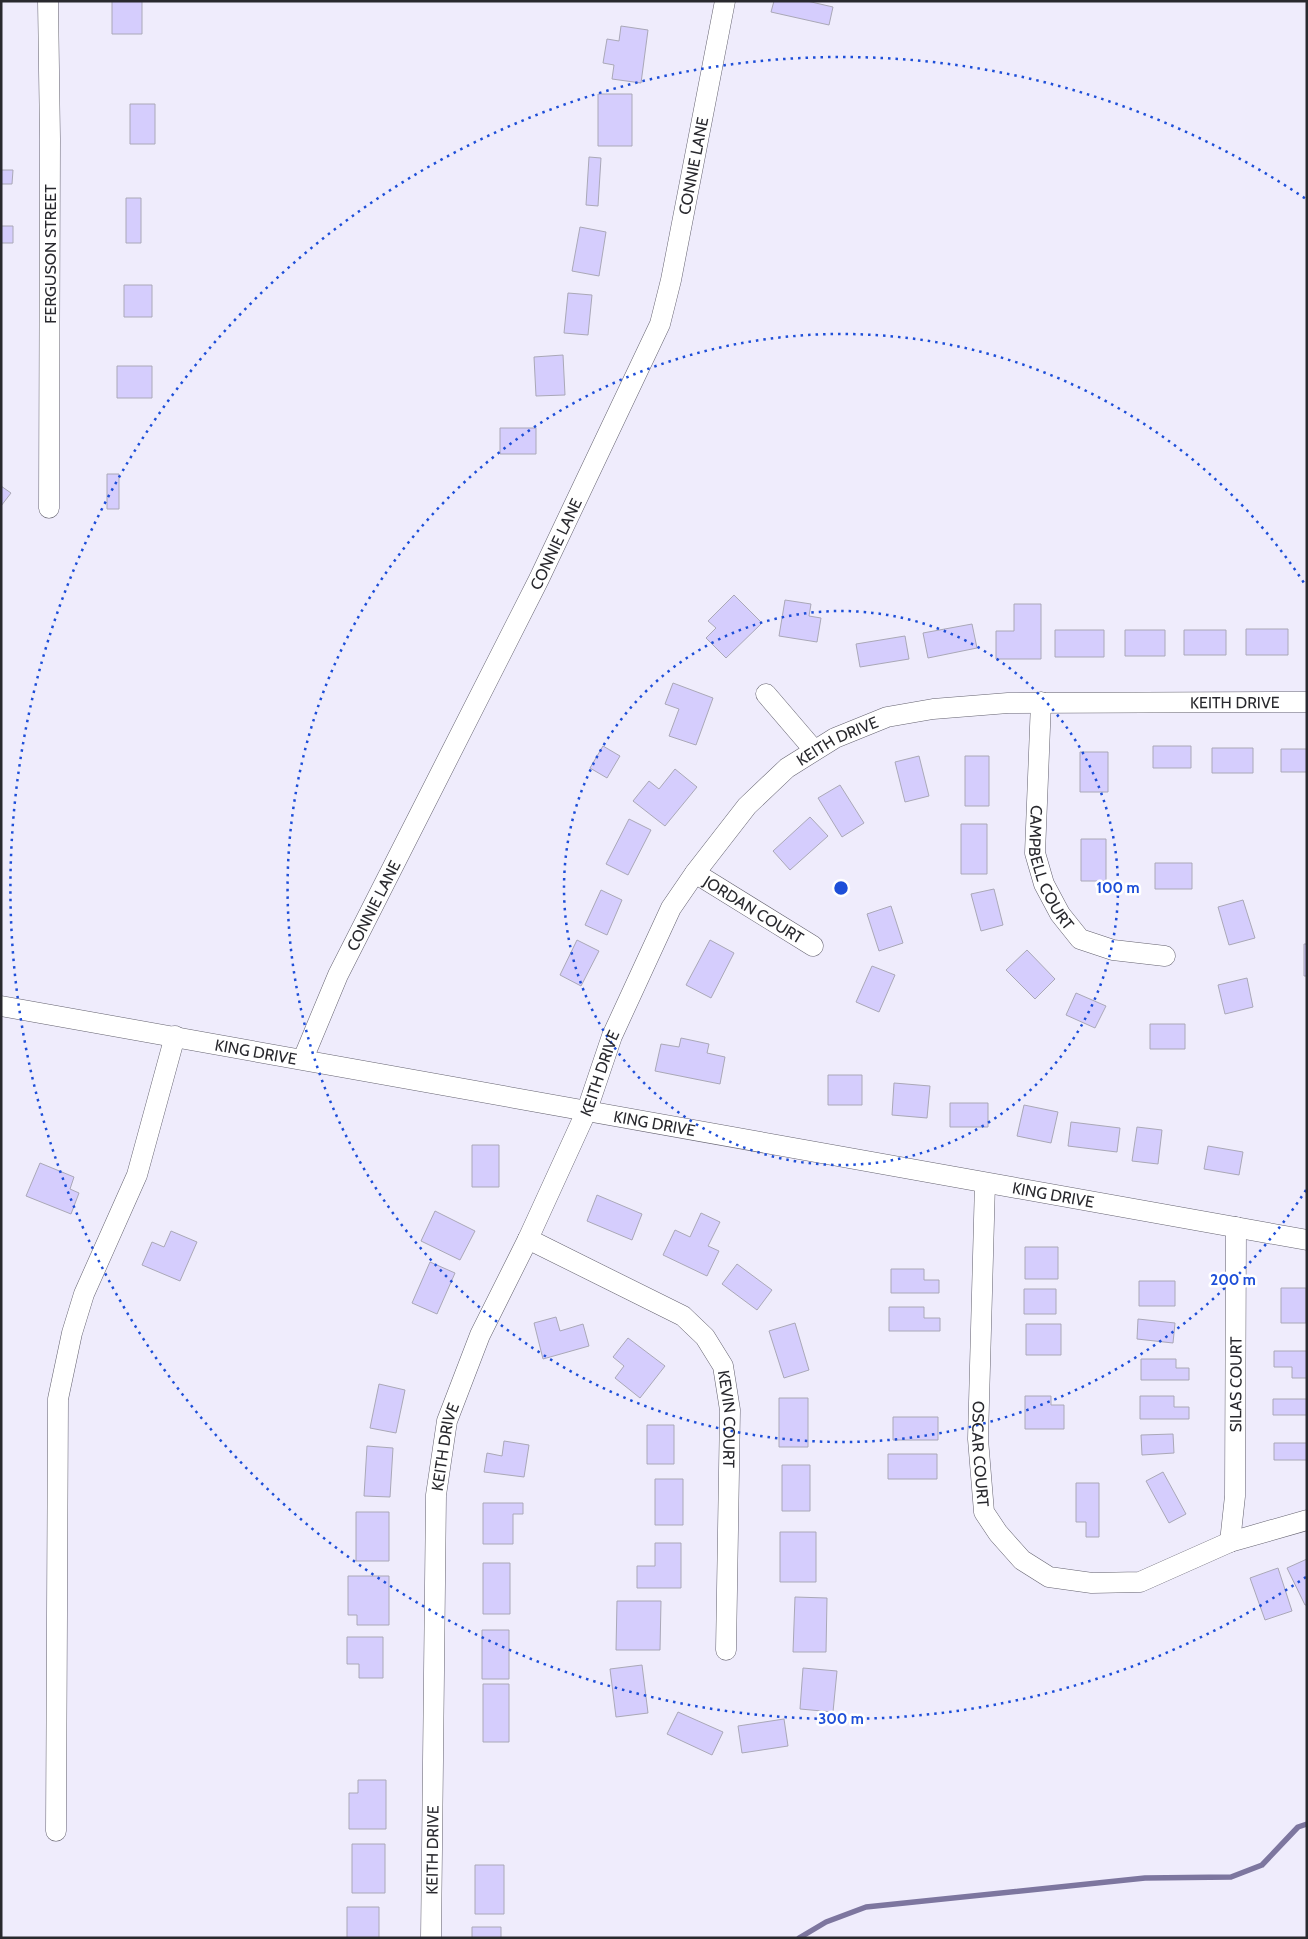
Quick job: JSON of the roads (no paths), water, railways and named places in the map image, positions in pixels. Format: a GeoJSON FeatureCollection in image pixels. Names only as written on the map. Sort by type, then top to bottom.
{"type":"FeatureCollection","features":[{"type":"Feature","properties":{"kind":"street","name":"FERGUSON STREET"},"geometry":{"type":"LineString","coordinates":[[48,1],[50,139],[49,508]]}},
{"type":"Feature","properties":{"kind":"street","name":"CONNIE LANE"},"geometry":{"type":"LineString","coordinates":[[303,1059],[338,975],[539,579],[660,324],[671,280],[725,1]]}},
{"type":"Feature","properties":{"kind":"street"},"geometry":{"type":"LineString","coordinates":[[766,694],[814,750]]}},
{"type":"Feature","properties":{"kind":"street","name":"KEITH DRIVE"},"geometry":{"type":"LineString","coordinates":[[431,1938],[436,1495],[447,1421],[480,1335],[528,1239],[587,1110],[612,1036],[671,908],[695,873],[748,806],[787,768],[835,738],[887,717],[933,708],[1041,702],[1307,702]]}},
{"type":"Feature","properties":{"kind":"street","name":"CAMPBELL COURT"},"geometry":{"type":"LineString","coordinates":[[1041,702],[1035,853],[1044,884],[1060,914],[1080,939],[1113,950],[1165,956]]}},
{"type":"Feature","properties":{"kind":"street","name":"JORDAN COURT"},"geometry":{"type":"LineString","coordinates":[[695,873],[813,946]]}},
{"type":"Feature","properties":{"kind":"street","name":"KING DRIVE"},"geometry":{"type":"LineString","coordinates":[[1,1006],[1307,1240]]}},
{"type":"Feature","properties":{"kind":"street"},"geometry":{"type":"LineString","coordinates":[[56,1831],[58,1399],[72,1333],[84,1294],[136,1175],[175,1036]]}},
{"type":"Feature","properties":{"kind":"street","name":"OSCAR COURT"},"geometry":{"type":"LineString","coordinates":[[985,1183],[978,1439],[984,1512],[998,1533],[1022,1560],[1049,1577],[1092,1583],[1140,1582],[1230,1542],[1307,1520]]}},
{"type":"Feature","properties":{"kind":"street","name":"SILAS COURT"},"geometry":{"type":"LineString","coordinates":[[1230,1542],[1235,1496],[1236,1227]]}},
{"type":"Feature","properties":{"kind":"street","name":"KEVIN COURT"},"geometry":{"type":"LineString","coordinates":[[528,1239],[683,1316],[705,1337],[723,1366],[730,1410],[726,1650]]}},
{"type":"Feature","properties":{"kind":"waterway"},"geometry":{"type":"LineString","coordinates":[[799,1938],[826,1922],[866,1907],[1145,1878],[1231,1877],[1262,1865],[1298,1827],[1307,1824]]}}]}
